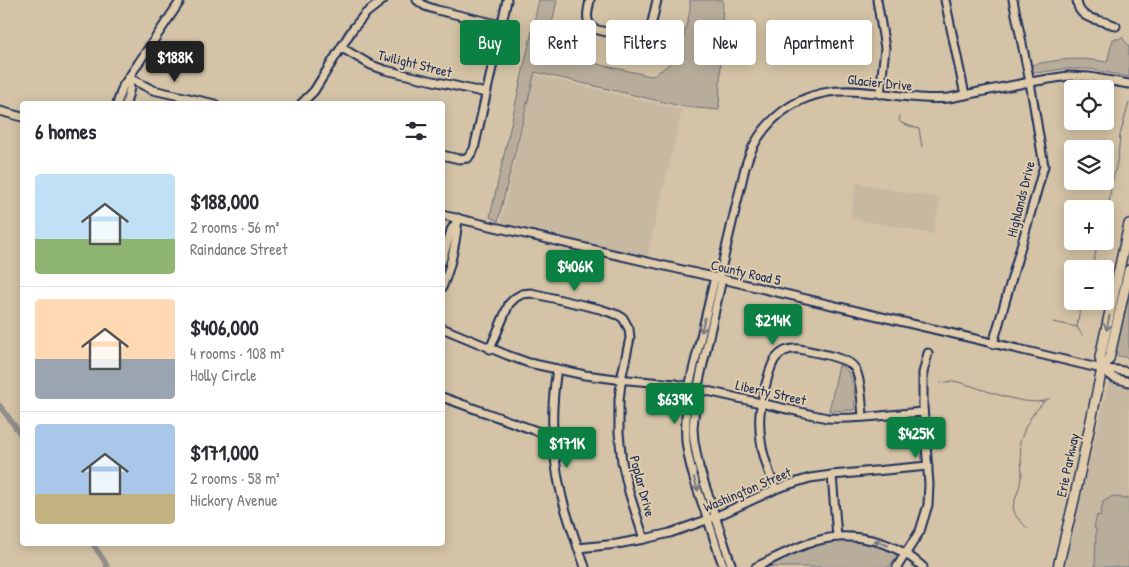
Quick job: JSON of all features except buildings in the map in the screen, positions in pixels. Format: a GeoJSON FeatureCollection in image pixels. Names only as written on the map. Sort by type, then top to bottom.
{"type":"FeatureCollection","features":[{"type":"Feature","properties":{"kind":"main road","name":"Erie Parkway"},"geometry":{"type":"LineString","coordinates":[[1058,567],[1102,369],[1100,357],[1129,224]]}},
{"type":"Feature","properties":{"kind":"main road","name":"Erie Parkway"},"geometry":{"type":"LineString","coordinates":[[1102,369],[1110,359],[1129,270]]}},
{"type":"Feature","properties":{"kind":"street"},"geometry":{"type":"LineString","coordinates":[[118,101],[123,86],[181,0]]}},
{"type":"Feature","properties":{"kind":"street"},"geometry":{"type":"LineString","coordinates":[[304,101],[314,91],[352,30],[365,14],[383,0]]}},
{"type":"Feature","properties":{"kind":"street"},"geometry":{"type":"LineString","coordinates":[[417,0],[425,6],[437,10],[480,20]]}},
{"type":"Feature","properties":{"kind":"street"},"geometry":{"type":"LineString","coordinates":[[502,20],[507,0]]}},
{"type":"Feature","properties":{"kind":"street"},"geometry":{"type":"LineString","coordinates":[[590,0],[587,15],[590,26],[594,29],[636,38],[645,38],[650,31],[657,0]]}},
{"type":"Feature","properties":{"kind":"street"},"geometry":{"type":"LineString","coordinates":[[877,0],[885,48],[880,94]]}},
{"type":"Feature","properties":{"kind":"street"},"geometry":{"type":"LineString","coordinates":[[945,0],[965,95]]}},
{"type":"Feature","properties":{"kind":"street","name":"Highlands Drive"},"geometry":{"type":"LineString","coordinates":[[994,344],[1044,166],[1030,82],[1013,0]]}},
{"type":"Feature","properties":{"kind":"street"},"geometry":{"type":"LineString","coordinates":[[1077,0],[1077,7],[1086,17],[1109,22],[1116,26]]}},
{"type":"Feature","properties":{"kind":"street","name":"Twilight Street"},"geometry":{"type":"LineString","coordinates":[[342,48],[371,65],[385,70],[486,93]]}},
{"type":"Feature","properties":{"kind":"street"},"geometry":{"type":"LineString","coordinates":[[445,156],[459,159],[468,158],[474,149],[492,65]]}},
{"type":"Feature","properties":{"kind":"street","name":"Glacier Drive"},"geometry":{"type":"LineString","coordinates":[[719,278],[747,161],[755,144],[768,125],[789,107],[813,95],[842,90],[936,99],[1055,77],[1079,76],[1129,84]]}},
{"type":"Feature","properties":{"kind":"street"},"geometry":{"type":"LineString","coordinates":[[127,101],[130,88],[129,78]]}},
{"type":"Feature","properties":{"kind":"street"},"geometry":{"type":"LineString","coordinates":[[129,78],[153,90],[202,101]]}},
{"type":"Feature","properties":{"kind":"street"},"geometry":{"type":"LineString","coordinates":[[0,111],[20,116]]}},
{"type":"Feature","properties":{"kind":"street","name":"County Road 5"},"geometry":{"type":"LineString","coordinates":[[445,216],[719,278],[1102,369],[1129,372]]}},
{"type":"Feature","properties":{"kind":"street"},"geometry":{"type":"LineString","coordinates":[[445,251],[451,230],[458,218]]}},
{"type":"Feature","properties":{"kind":"street"},"geometry":{"type":"LineString","coordinates":[[445,278],[457,234],[458,218]]}},
{"type":"Feature","properties":{"kind":"street"},"geometry":{"type":"LineString","coordinates":[[719,278],[689,387],[686,413],[686,441],[693,475],[732,567]]}},
{"type":"Feature","properties":{"kind":"street"},"geometry":{"type":"LineString","coordinates":[[719,278],[697,388],[694,441],[724,567]]}},
{"type":"Feature","properties":{"kind":"street","name":"Poplar Drive"},"geometry":{"type":"LineString","coordinates":[[490,349],[509,304],[522,294],[531,293],[600,309],[623,318],[627,323],[630,338],[619,400],[619,434],[622,462],[629,492],[644,539]]}},
{"type":"Feature","properties":{"kind":"street","name":"Liberty Street"},"geometry":{"type":"LineString","coordinates":[[445,329],[490,349],[529,363],[585,375],[676,384],[827,418],[923,412]]}},
{"type":"Feature","properties":{"kind":"street"},"geometry":{"type":"LineString","coordinates":[[775,489],[761,443],[760,414],[770,368],[779,354],[792,348],[800,349],[850,363],[855,368],[858,376],[863,417]]}},
{"type":"Feature","properties":{"kind":"street"},"geometry":{"type":"LineString","coordinates":[[897,567],[920,531],[928,505],[929,484],[923,412],[924,372],[928,353]]}},
{"type":"Feature","properties":{"kind":"street"},"geometry":{"type":"LineString","coordinates":[[557,369],[553,434],[554,455],[568,520],[585,567]]}},
{"type":"Feature","properties":{"kind":"street","name":"County Road 5"},"geometry":{"type":"LineString","coordinates":[[1102,369],[1114,378],[1129,382]]}},
{"type":"Feature","properties":{"kind":"street"},"geometry":{"type":"LineString","coordinates":[[445,398],[545,434],[553,434]]}},
{"type":"Feature","properties":{"kind":"street","name":"Washington Street"},"geometry":{"type":"LineString","coordinates":[[578,548],[617,544],[670,533],[712,518],[775,489],[800,480],[928,466]]}},
{"type":"Feature","properties":{"kind":"street"},"geometry":{"type":"LineString","coordinates":[[832,475],[837,537]]}},
{"type":"Feature","properties":{"kind":"street"},"geometry":{"type":"LineString","coordinates":[[756,567],[814,541],[848,536],[884,543],[906,553],[923,567]]}},
{"type":"Feature","properties":{"kind":"shaded area"},"geometry":{"type":"Polygon","coordinates":[[[539,0],[557,0],[553,20],[534,20],[539,0]]]}},
{"type":"Feature","properties":{"kind":"shaded area"},"geometry":{"type":"Polygon","coordinates":[[[690,0],[723,0],[722,20],[694,20],[694,65],[721,65],[719,110],[685,107],[535,72],[498,221],[490,217],[530,40],[530,65],[596,64],[651,76],[668,65],[684,65],[684,36],[690,10],[690,0]]]}},
{"type":"Feature","properties":{"kind":"shaded area"},"geometry":{"type":"Polygon","coordinates":[[[1122,37],[1129,46],[1129,77],[1090,69],[1063,69],[1036,73],[1033,71],[1031,65],[1060,60],[1078,59],[1107,62],[1113,39],[1122,37]]]}},
{"type":"Feature","properties":{"kind":"shaded area"},"geometry":{"type":"Polygon","coordinates":[[[534,75],[682,110],[647,256],[501,222],[534,75]]]}},
{"type":"Feature","properties":{"kind":"shaded area"},"geometry":{"type":"Polygon","coordinates":[[[857,183],[940,199],[933,234],[850,218],[857,183]]]}},
{"type":"Feature","properties":{"kind":"shaded area"},"geometry":{"type":"Polygon","coordinates":[[[1129,293],[1129,358],[1115,355],[1129,293]]]}},
{"type":"Feature","properties":{"kind":"shaded area"},"geometry":{"type":"Polygon","coordinates":[[[839,365],[849,373],[853,384],[854,410],[829,411],[839,365]]]}},
{"type":"Feature","properties":{"kind":"shaded area"},"geometry":{"type":"Polygon","coordinates":[[[1109,381],[1129,386],[1129,567],[1063,567],[1109,381]]]}},
{"type":"Feature","properties":{"kind":"shaded area"},"geometry":{"type":"Polygon","coordinates":[[[1113,496],[1129,498],[1129,567],[1095,567],[1096,529],[1094,528],[1097,515],[1100,516],[1103,502],[1113,496]]]}},
{"type":"Feature","properties":{"kind":"shaded area"},"geometry":{"type":"Polygon","coordinates":[[[833,540],[864,541],[881,545],[898,553],[889,567],[763,567],[813,545],[833,540]]]}},
{"type":"Feature","properties":{"kind":"waterway"},"geometry":{"type":"LineString","coordinates":[[1109,200],[1118,158],[1120,135],[1129,103]]}},
{"type":"Feature","properties":{"kind":"waterway"},"geometry":{"type":"LineString","coordinates":[[900,116],[899,120],[901,123],[919,129],[922,147]]}},
{"type":"Feature","properties":{"kind":"waterway"},"geometry":{"type":"LineString","coordinates":[[1094,260],[1096,250]]}},
{"type":"Feature","properties":{"kind":"waterway"},"geometry":{"type":"LineString","coordinates":[[1080,310],[1077,327],[1082,335]]}},
{"type":"Feature","properties":{"kind":"waterway"},"geometry":{"type":"LineString","coordinates":[[1053,322],[1077,327]]}},
{"type":"Feature","properties":{"kind":"waterway"},"geometry":{"type":"LineString","coordinates":[[941,383],[958,382],[1017,400],[1030,402],[1040,402],[1049,399]]}},
{"type":"Feature","properties":{"kind":"waterway"},"geometry":{"type":"LineString","coordinates":[[1028,529],[1016,516],[1013,506],[1022,474],[1020,442],[1033,414],[1044,402]]}},
{"type":"Feature","properties":{"kind":"waterway"},"geometry":{"type":"LineString","coordinates":[[0,406],[20,433]]}},
{"type":"Feature","properties":{"kind":"waterway"},"geometry":{"type":"LineString","coordinates":[[94,546],[107,567]]}}]}
